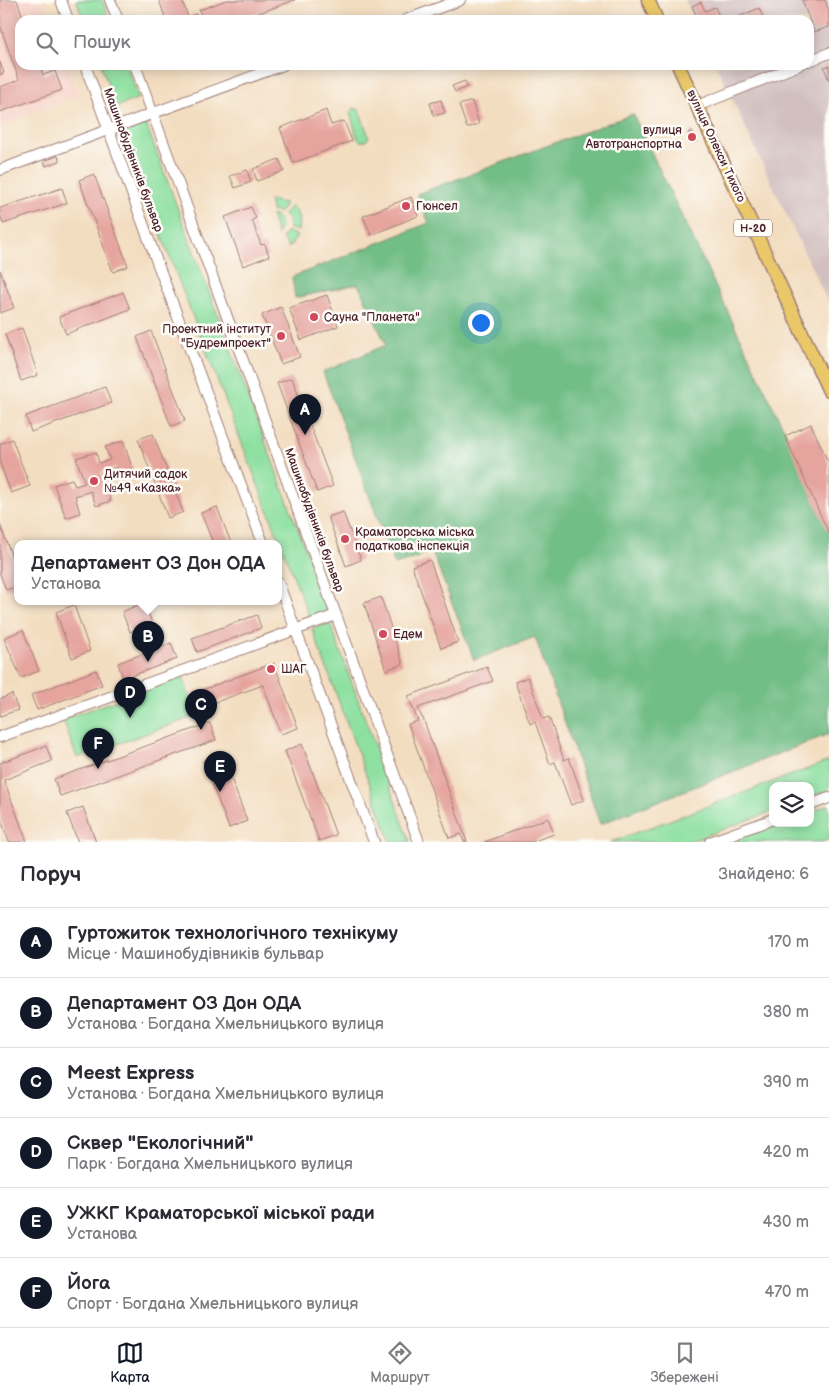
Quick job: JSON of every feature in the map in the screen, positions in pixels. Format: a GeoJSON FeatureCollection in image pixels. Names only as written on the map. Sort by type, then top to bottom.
{"type":"FeatureCollection","features":[{"type":"Feature","properties":{"kind":"main road"},"geometry":{"type":"LineString","coordinates":[[648,0],[655,15]]}},
{"type":"Feature","properties":{"kind":"main road","name":"вулиця Олекси Тихого"},"geometry":{"type":"LineString","coordinates":[[680,70],[829,391]]}},
{"type":"Feature","properties":{"kind":"street"},"geometry":{"type":"LineString","coordinates":[[61,0],[66,15]]}},
{"type":"Feature","properties":{"kind":"street"},"geometry":{"type":"LineString","coordinates":[[110,0],[116,15]]}},
{"type":"Feature","properties":{"kind":"street"},"geometry":{"type":"LineString","coordinates":[[420,15],[460,0]]}},
{"type":"Feature","properties":{"kind":"street"},"geometry":{"type":"LineString","coordinates":[[814,59],[829,53]]}},
{"type":"Feature","properties":{"kind":"street","name":"Машинобудівників бульвар"},"geometry":{"type":"LineString","coordinates":[[87,70],[262,540]]}},
{"type":"Feature","properties":{"kind":"street","name":"Машинобудівників бульвар"},"geometry":{"type":"LineString","coordinates":[[136,70],[419,842]]}},
{"type":"Feature","properties":{"kind":"street"},"geometry":{"type":"LineString","coordinates":[[0,170],[269,70]]}},
{"type":"Feature","properties":{"kind":"street"},"geometry":{"type":"LineString","coordinates":[[697,106],[787,70]]}},
{"type":"Feature","properties":{"kind":"street"},"geometry":{"type":"LineString","coordinates":[[282,593],[374,842]]}},
{"type":"Feature","properties":{"kind":"street"},"geometry":{"type":"LineString","coordinates":[[0,737],[336,615]]}},
{"type":"Feature","properties":{"kind":"street"},"geometry":{"type":"LineString","coordinates":[[814,804],[829,798]]}},
{"type":"Feature","properties":{"kind":"street"},"geometry":{"type":"LineString","coordinates":[[710,842],[769,820]]}},
{"type":"Feature","properties":{"kind":"shaded area"},"geometry":{"type":"Polygon","coordinates":[[[0,0],[43,0],[48,15],[15,15],[15,70],[69,70],[78,95],[0,126],[0,0]]]}},
{"type":"Feature","properties":{"kind":"shaded area"},"geometry":{"type":"Polygon","coordinates":[[[685,0],[829,0],[829,305],[718,70],[814,70],[814,15],[692,15],[685,0]]]}},
{"type":"Feature","properties":{"kind":"green space"},"geometry":{"type":"Polygon","coordinates":[[[76,0],[102,0],[108,15],[82,15],[76,0]]]}},
{"type":"Feature","properties":{"kind":"green space"},"geometry":{"type":"Polygon","coordinates":[[[103,70],[128,70],[139,98],[116,107],[103,70]]]}},
{"type":"Feature","properties":{"kind":"green space"},"geometry":{"type":"Polygon","coordinates":[[[354,108],[359,110],[369,137],[366,141],[358,139],[350,113],[354,108]]]}},
{"type":"Feature","properties":{"kind":"green space"},"geometry":{"type":"Polygon","coordinates":[[[633,114],[829,523],[829,734],[600,824],[535,637],[474,660],[431,549],[417,558],[395,565],[323,372],[386,345],[358,284],[295,298],[292,277],[429,223],[417,194],[633,114]]]}},
{"type":"Feature","properties":{"kind":"green space"},"geometry":{"type":"Polygon","coordinates":[[[146,124],[329,612],[310,619],[282,547],[282,540],[279,540],[122,134],[146,124]]]}},
{"type":"Feature","properties":{"kind":"green space"},"geometry":{"type":"Polygon","coordinates":[[[269,200],[285,203],[280,212],[272,211],[269,200]]]}},
{"type":"Feature","properties":{"kind":"green space"},"geometry":{"type":"Polygon","coordinates":[[[291,206],[297,214],[299,221],[298,231],[289,228],[289,220],[284,214],[291,206]]]}},
{"type":"Feature","properties":{"kind":"green space"},"geometry":{"type":"Polygon","coordinates":[[[271,215],[277,217],[280,222],[277,234],[271,215]]]}},
{"type":"Feature","properties":{"kind":"green space"},"geometry":{"type":"Polygon","coordinates":[[[287,231],[297,236],[289,248],[282,238],[287,231]]]}},
{"type":"Feature","properties":{"kind":"green space"},"geometry":{"type":"Polygon","coordinates":[[[330,623],[410,842],[391,842],[312,629],[330,623]]]}},
{"type":"Feature","properties":{"kind":"green space"},"geometry":{"type":"Polygon","coordinates":[[[183,677],[196,716],[77,758],[63,719],[183,677]]]}},
{"type":"Feature","properties":{"kind":"green space"},"geometry":{"type":"Polygon","coordinates":[[[829,761],[829,790],[814,796],[814,782],[772,782],[829,761]]]}},
{"type":"Feature","properties":{"kind":"green space"},"geometry":{"type":"Polygon","coordinates":[[[769,783],[769,812],[688,842],[611,842],[769,783]]]}},
{"type":"Feature","properties":{"kind":"green space"},"geometry":{"type":"Polygon","coordinates":[[[829,805],[829,839],[822,842],[730,842],[769,827],[814,827],[814,811],[829,805]]]}},
{"type":"Feature","properties":{"kind":"building"},"geometry":{"type":"Polygon","coordinates":[[[0,0],[17,0],[22,15],[15,15],[15,68],[0,25],[0,0]]]}},
{"type":"Feature","properties":{"kind":"building"},"geometry":{"type":"Polygon","coordinates":[[[159,0],[182,0],[187,15],[164,15],[159,0]]]}},
{"type":"Feature","properties":{"kind":"building"},"geometry":{"type":"Polygon","coordinates":[[[227,0],[295,0],[254,15],[201,15],[199,10],[227,0]]]}},
{"type":"Feature","properties":{"kind":"building"},"geometry":{"type":"Polygon","coordinates":[[[802,0],[825,0],[829,11],[829,27],[814,32],[814,15],[808,15],[802,0]]]}},
{"type":"Feature","properties":{"kind":"building"},"geometry":{"type":"Polygon","coordinates":[[[701,2],[705,11],[715,7],[719,15],[696,15],[692,6],[701,2]]]}},
{"type":"Feature","properties":{"kind":"building"},"geometry":{"type":"Polygon","coordinates":[[[759,8],[762,15],[743,15],[759,8]]]}},
{"type":"Feature","properties":{"kind":"building"},"geometry":{"type":"Polygon","coordinates":[[[0,62],[4,73],[0,75],[0,62]]]}},
{"type":"Feature","properties":{"kind":"building"},"geometry":{"type":"Polygon","coordinates":[[[829,66],[829,81],[824,67],[829,66]]]}},
{"type":"Feature","properties":{"kind":"building"},"geometry":{"type":"Polygon","coordinates":[[[16,70],[42,70],[43,75],[55,71],[62,90],[0,112],[0,87],[19,80],[16,70]]]}},
{"type":"Feature","properties":{"kind":"building"},"geometry":{"type":"Polygon","coordinates":[[[465,81],[467,87],[455,92],[452,86],[465,81]]]}},
{"type":"Feature","properties":{"kind":"building"},"geometry":{"type":"Polygon","coordinates":[[[441,100],[445,113],[434,116],[430,103],[441,100]]]}},
{"type":"Feature","properties":{"kind":"building"},"geometry":{"type":"Polygon","coordinates":[[[472,101],[479,124],[467,128],[459,105],[472,101]]]}},
{"type":"Feature","properties":{"kind":"building"},"geometry":{"type":"Polygon","coordinates":[[[326,110],[331,125],[344,121],[352,141],[293,163],[280,128],[326,110]]]}},
{"type":"Feature","properties":{"kind":"building","name":"вулиця Автотранспортна"},"geometry":{"type":"Polygon","coordinates":[[[692,131],[697,141],[693,143],[688,133],[692,131]]]}},
{"type":"Feature","properties":{"kind":"building"},"geometry":{"type":"Polygon","coordinates":[[[58,156],[60,161],[46,166],[44,161],[58,156]]]}},
{"type":"Feature","properties":{"kind":"building"},"geometry":{"type":"Polygon","coordinates":[[[279,159],[284,171],[257,181],[253,169],[279,159]]]}},
{"type":"Feature","properties":{"kind":"building"},"geometry":{"type":"Polygon","coordinates":[[[247,170],[251,182],[235,188],[230,176],[247,170]]]}},
{"type":"Feature","properties":{"kind":"building"},"geometry":{"type":"Polygon","coordinates":[[[94,174],[128,266],[113,272],[79,180],[94,174]]]}},
{"type":"Feature","properties":{"kind":"building"},"geometry":{"type":"Polygon","coordinates":[[[62,188],[67,203],[3,224],[0,208],[62,188]]]}},
{"type":"Feature","properties":{"kind":"building"},"geometry":{"type":"Polygon","coordinates":[[[411,197],[418,216],[371,235],[363,216],[411,197]]]}},
{"type":"Feature","properties":{"kind":"building"},"geometry":{"type":"Polygon","coordinates":[[[251,207],[256,218],[252,220],[261,245],[265,244],[269,256],[243,266],[225,217],[251,207]]]}},
{"type":"Feature","properties":{"kind":"building"},"geometry":{"type":"Polygon","coordinates":[[[0,270],[14,308],[0,313],[0,270]]]}},
{"type":"Feature","properties":{"kind":"building"},"geometry":{"type":"Polygon","coordinates":[[[123,292],[130,309],[66,334],[59,317],[123,292]]]}},
{"type":"Feature","properties":{"kind":"building","name":"Сауна \"Планета\""},"geometry":{"type":"Polygon","coordinates":[[[327,295],[338,326],[301,340],[289,308],[327,295]]]}},
{"type":"Feature","properties":{"kind":"building","name":"Проектний інститут \"Будремпроект\""},"geometry":{"type":"Polygon","coordinates":[[[281,307],[300,357],[281,364],[262,315],[281,307]]]}},
{"type":"Feature","properties":{"kind":"building"},"geometry":{"type":"Polygon","coordinates":[[[22,328],[38,375],[21,381],[5,334],[22,328]]]}},
{"type":"Feature","properties":{"kind":"building"},"geometry":{"type":"Polygon","coordinates":[[[151,331],[185,421],[171,426],[137,337],[151,331]]]}},
{"type":"Feature","properties":{"kind":"building"},"geometry":{"type":"Polygon","coordinates":[[[292,378],[333,486],[317,492],[277,383],[292,378]]]}},
{"type":"Feature","properties":{"kind":"building"},"geometry":{"type":"Polygon","coordinates":[[[105,387],[111,403],[31,432],[26,416],[105,387]]]}},
{"type":"Feature","properties":{"kind":"building"},"geometry":{"type":"Polygon","coordinates":[[[811,424],[829,464],[829,534],[785,436],[811,424]]]}},
{"type":"Feature","properties":{"kind":"building"},"geometry":{"type":"Polygon","coordinates":[[[153,434],[183,512],[168,518],[138,439],[153,434]]]}},
{"type":"Feature","properties":{"kind":"building"},"geometry":{"type":"Polygon","coordinates":[[[12,439],[30,486],[11,493],[0,463],[0,444],[12,439]]]}},
{"type":"Feature","properties":{"kind":"building","name":"Дитячий садок №49 «Казка»"},"geometry":{"type":"Polygon","coordinates":[[[123,441],[134,473],[120,478],[116,467],[101,472],[111,501],[96,506],[91,491],[75,496],[80,513],[66,518],[54,485],[72,479],[75,486],[85,483],[76,458],[96,452],[99,463],[110,460],[105,447],[123,441]]]}},
{"type":"Feature","properties":{"kind":"building"},"geometry":{"type":"Polygon","coordinates":[[[217,507],[230,540],[212,540],[201,513],[217,507]]]}},
{"type":"Feature","properties":{"kind":"building","name":"Краматорська міська податкова інспекція"},"geometry":{"type":"Polygon","coordinates":[[[343,512],[361,560],[346,566],[328,517],[343,512]]]}},
{"type":"Feature","properties":{"kind":"building"},"geometry":{"type":"Polygon","coordinates":[[[0,524],[14,563],[14,587],[6,590],[0,574],[0,524]]]}},
{"type":"Feature","properties":{"kind":"building"},"geometry":{"type":"Polygon","coordinates":[[[430,560],[458,642],[441,648],[412,566],[430,560]]]}},
{"type":"Feature","properties":{"kind":"building","name":"Едем"},"geometry":{"type":"Polygon","coordinates":[[[381,597],[403,664],[386,670],[364,603],[381,597]]]}},
{"type":"Feature","properties":{"kind":"building"},"geometry":{"type":"Polygon","coordinates":[[[74,605],[90,651],[72,658],[56,612],[74,605]]]}},
{"type":"Feature","properties":{"kind":"building"},"geometry":{"type":"Polygon","coordinates":[[[137,605],[145,605],[152,623],[130,632],[122,612],[137,605]]]}},
{"type":"Feature","properties":{"kind":"building"},"geometry":{"type":"Polygon","coordinates":[[[257,615],[261,628],[197,652],[192,638],[257,615]]]}},
{"type":"Feature","properties":{"kind":"building"},"geometry":{"type":"Polygon","coordinates":[[[23,630],[39,671],[21,678],[4,638],[23,630]]]}},
{"type":"Feature","properties":{"kind":"building"},"geometry":{"type":"Polygon","coordinates":[[[171,643],[177,659],[123,679],[118,663],[171,643]]]}},
{"type":"Feature","properties":{"kind":"building"},"geometry":{"type":"Polygon","coordinates":[[[274,663],[298,728],[281,734],[263,685],[199,708],[194,693],[274,663]]]}},
{"type":"Feature","properties":{"kind":"building"},"geometry":{"type":"Polygon","coordinates":[[[487,667],[493,681],[418,708],[467,842],[464,842],[461,834],[449,838],[408,724],[418,721],[408,696],[487,667]]]}},
{"type":"Feature","properties":{"kind":"building"},"geometry":{"type":"Polygon","coordinates":[[[96,670],[102,685],[37,710],[31,695],[96,670]]]}},
{"type":"Feature","properties":{"kind":"building"},"geometry":{"type":"Polygon","coordinates":[[[528,677],[543,719],[549,717],[564,760],[569,758],[584,800],[571,805],[555,762],[550,764],[535,722],[530,724],[515,682],[528,677]]]}},
{"type":"Feature","properties":{"kind":"building"},"geometry":{"type":"Polygon","coordinates":[[[12,694],[18,710],[0,716],[0,699],[12,694]]]}},
{"type":"Feature","properties":{"kind":"building"},"geometry":{"type":"Polygon","coordinates":[[[210,723],[216,740],[60,796],[54,779],[210,723]]]}},
{"type":"Feature","properties":{"kind":"building"},"geometry":{"type":"Polygon","coordinates":[[[302,744],[336,835],[319,841],[285,751],[302,744]]]}},
{"type":"Feature","properties":{"kind":"building"},"geometry":{"type":"Polygon","coordinates":[[[46,746],[52,761],[4,780],[27,842],[9,842],[0,817],[0,763],[46,746]]]}},
{"type":"Feature","properties":{"kind":"building"},"geometry":{"type":"Polygon","coordinates":[[[222,754],[247,821],[229,828],[203,761],[222,754]]]}},
{"type":"Feature","properties":{"kind":"building"},"geometry":{"type":"Polygon","coordinates":[[[83,807],[96,842],[78,842],[67,813],[83,807]]]}},
{"type":"Feature","properties":{"kind":"building"},"geometry":{"type":"Polygon","coordinates":[[[548,818],[554,834],[531,842],[484,842],[548,818]]]}},
{"type":"Feature","properties":{"kind":"place","name":"вулиця Автотранспортна"},"geometry":{"type":"Point","coordinates":[692,137]}},
{"type":"Feature","properties":{"kind":"place","name":"Гюнсел"},"geometry":{"type":"Point","coordinates":[406,206]}},
{"type":"Feature","properties":{"kind":"place","name":"Сауна \"Планета\""},"geometry":{"type":"Point","coordinates":[314,317]}},
{"type":"Feature","properties":{"kind":"place","name":"Проектний інститут \"Будремпроект\""},"geometry":{"type":"Point","coordinates":[281,336]}},
{"type":"Feature","properties":{"kind":"place","name":"Гуртожиток технологічного технікуму"},"geometry":{"type":"Point","coordinates":[305,435]}},
{"type":"Feature","properties":{"kind":"place","name":"Дитячий садок №49 «Казка»"},"geometry":{"type":"Point","coordinates":[94,481]}},
{"type":"Feature","properties":{"kind":"place","name":"Краматорська міська податкова інспекція"},"geometry":{"type":"Point","coordinates":[345,539]}},
{"type":"Feature","properties":{"kind":"place","name":"Едем"},"geometry":{"type":"Point","coordinates":[383,634]}},
{"type":"Feature","properties":{"kind":"place","name":"Департамент ОЗ Дон ОДА"},"geometry":{"type":"Point","coordinates":[148,662]}},
{"type":"Feature","properties":{"kind":"place","name":"ШАГ"},"geometry":{"type":"Point","coordinates":[271,669]}},
{"type":"Feature","properties":{"kind":"place","name":"Сквер \"Екологічний\""},"geometry":{"type":"Point","coordinates":[130,718]}},
{"type":"Feature","properties":{"kind":"place","name":"Meest Express"},"geometry":{"type":"Point","coordinates":[201,730]}},
{"type":"Feature","properties":{"kind":"place","name":"Йога"},"geometry":{"type":"Point","coordinates":[98,769]}},
{"type":"Feature","properties":{"kind":"place","name":"УЖКГ Краматорської міської ради"},"geometry":{"type":"Point","coordinates":[220,792]}}]}
